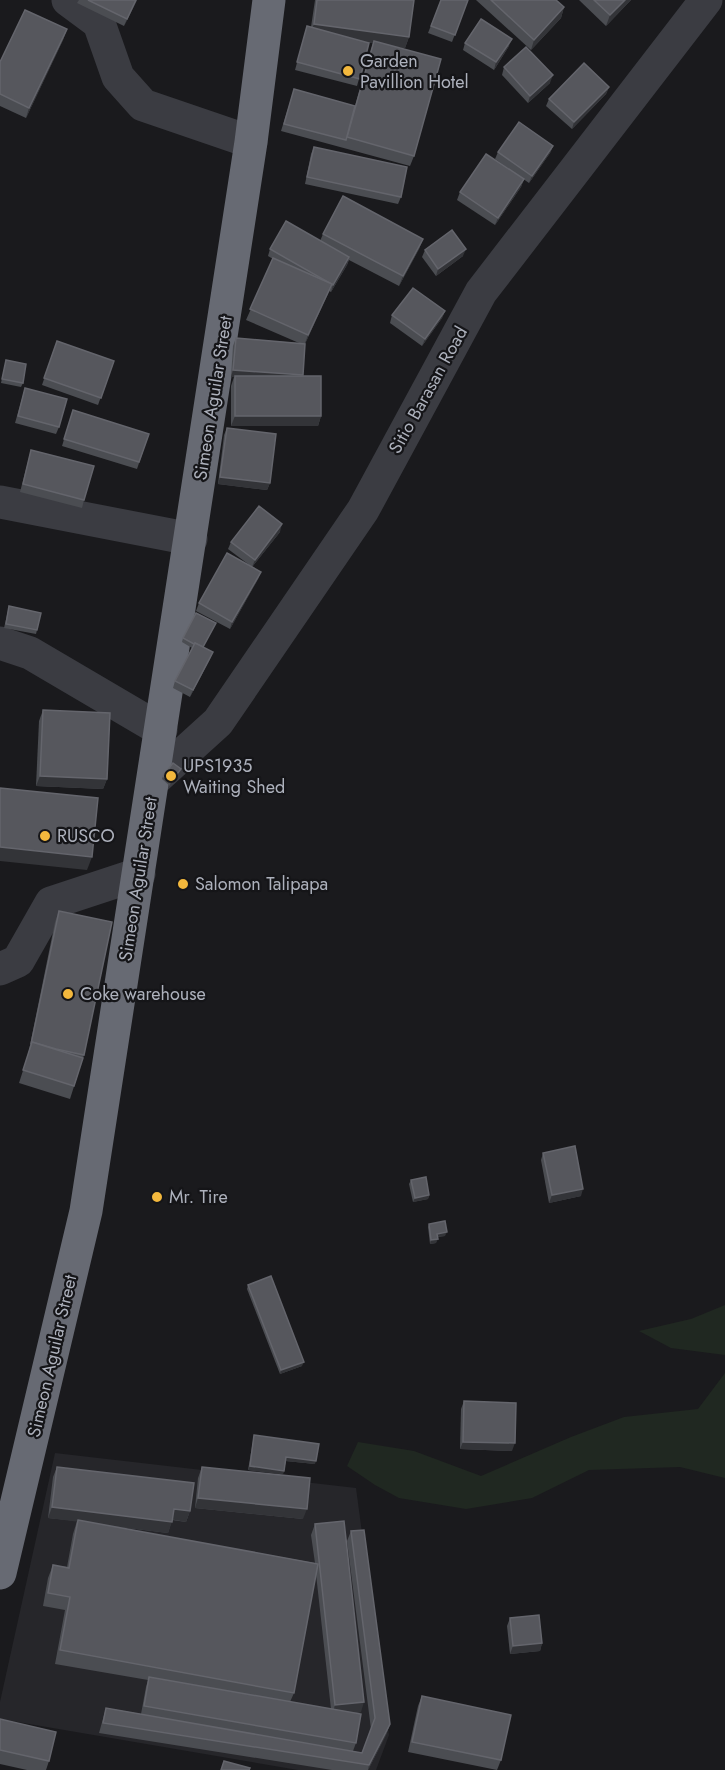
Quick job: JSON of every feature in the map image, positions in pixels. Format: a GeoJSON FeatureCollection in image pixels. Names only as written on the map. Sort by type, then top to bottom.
{"type":"FeatureCollection","features":[{"type":"Feature","properties":{"kind":"highway","name":"Simeon Aguilar Street"},"geometry":{"type":"LineString","coordinates":[[0,1573],[86,1211],[251,142],[269,0]]}},
{"type":"Feature","properties":{"kind":"street"},"geometry":{"type":"LineString","coordinates":[[68,0],[99,23],[118,77],[143,105],[251,142]]}},
{"type":"Feature","properties":{"kind":"street","name":"Sitio Barasan Road"},"geometry":{"type":"LineString","coordinates":[[153,781],[218,722],[363,510],[481,292],[706,0]]}},
{"type":"Feature","properties":{"kind":"street"},"geometry":{"type":"LineString","coordinates":[[0,502],[191,539]]}},
{"type":"Feature","properties":{"kind":"street"},"geometry":{"type":"LineString","coordinates":[[0,643],[30,653],[161,730]]}},
{"type":"Feature","properties":{"kind":"street"},"geometry":{"type":"LineString","coordinates":[[0,969],[18,961],[51,903],[139,874]]}},
{"type":"Feature","properties":{"kind":"shaded area"},"geometry":{"type":"Polygon","coordinates":[[[725,1305],[725,1355],[671,1348],[639,1331],[691,1319],[725,1305]]]}},
{"type":"Feature","properties":{"kind":"shaded area"},"geometry":{"type":"Polygon","coordinates":[[[725,1373],[725,1478],[680,1467],[589,1470],[532,1498],[466,1509],[399,1498],[347,1466],[358,1442],[414,1451],[481,1476],[624,1417],[698,1409],[725,1373]]]}},
{"type":"Feature","properties":{"kind":"shaded area"},"geometry":{"type":"Polygon","coordinates":[[[55,1453],[356,1488],[389,1735],[376,1770],[298,1770],[0,1719],[0,1702],[55,1453]]]}},
{"type":"Feature","properties":{"kind":"building"},"geometry":{"type":"Polygon","coordinates":[[[88,0],[136,0],[127,19],[88,0]]]}},
{"type":"Feature","properties":{"kind":"building"},"geometry":{"type":"Polygon","coordinates":[[[317,0],[414,0],[409,37],[314,24],[317,0]]]}},
{"type":"Feature","properties":{"kind":"building"},"geometry":{"type":"Polygon","coordinates":[[[441,0],[468,0],[455,35],[431,26],[441,0]]]}},
{"type":"Feature","properties":{"kind":"building"},"geometry":{"type":"Polygon","coordinates":[[[491,0],[556,0],[564,7],[534,40],[491,0]]]}},
{"type":"Feature","properties":{"kind":"building"},"geometry":{"type":"Polygon","coordinates":[[[594,0],[625,0],[610,15],[594,0]]]}},
{"type":"Feature","properties":{"kind":"building"},"geometry":{"type":"Polygon","coordinates":[[[25,10],[67,29],[29,108],[0,94],[0,62],[25,10]]]}},
{"type":"Feature","properties":{"kind":"building"},"geometry":{"type":"Polygon","coordinates":[[[481,19],[512,39],[496,62],[465,43],[481,19]]]}},
{"type":"Feature","properties":{"kind":"building"},"geometry":{"type":"Polygon","coordinates":[[[307,26],[369,43],[360,79],[297,62],[307,26]]]}},
{"type":"Feature","properties":{"kind":"building"},"geometry":{"type":"Polygon","coordinates":[[[374,41],[441,59],[414,156],[347,137],[374,41]]]}},
{"type":"Feature","properties":{"kind":"building"},"geometry":{"type":"Polygon","coordinates":[[[526,47],[553,75],[530,96],[504,67],[526,47]]]}},
{"type":"Feature","properties":{"kind":"building"},"geometry":{"type":"Polygon","coordinates":[[[584,63],[609,87],[574,122],[549,99],[584,63]]]}},
{"type":"Feature","properties":{"kind":"building"},"geometry":{"type":"Polygon","coordinates":[[[294,89],[355,106],[346,140],[284,124],[294,89]]]}},
{"type":"Feature","properties":{"kind":"building"},"geometry":{"type":"Polygon","coordinates":[[[519,122],[553,146],[532,176],[498,152],[519,122]]]}},
{"type":"Feature","properties":{"kind":"building"},"geometry":{"type":"Polygon","coordinates":[[[314,147],[407,167],[401,197],[307,177],[314,147]]]}},
{"type":"Feature","properties":{"kind":"building"},"geometry":{"type":"Polygon","coordinates":[[[486,154],[524,179],[498,218],[460,192],[486,154]]]}},
{"type":"Feature","properties":{"kind":"building"},"geometry":{"type":"Polygon","coordinates":[[[343,196],[423,239],[403,276],[323,234],[343,196]]]}},
{"type":"Feature","properties":{"kind":"building"},"geometry":{"type":"Polygon","coordinates":[[[286,221],[349,257],[333,285],[270,249],[286,221]]]}},
{"type":"Feature","properties":{"kind":"building"},"geometry":{"type":"Polygon","coordinates":[[[452,230],[466,249],[438,269],[425,250],[452,230]]]}},
{"type":"Feature","properties":{"kind":"building"},"geometry":{"type":"Polygon","coordinates":[[[273,258],[332,284],[308,335],[250,309],[273,258]]]}},
{"type":"Feature","properties":{"kind":"building"},"geometry":{"type":"Polygon","coordinates":[[[413,288],[445,311],[425,339],[392,315],[413,288]]]}},
{"type":"Feature","properties":{"kind":"building"},"geometry":{"type":"Polygon","coordinates":[[[236,338],[305,344],[303,375],[233,370],[236,338]]]}},
{"type":"Feature","properties":{"kind":"building"},"geometry":{"type":"Polygon","coordinates":[[[57,341],[114,361],[101,398],[44,378],[57,341]]]}},
{"type":"Feature","properties":{"kind":"building"},"geometry":{"type":"Polygon","coordinates":[[[6,360],[26,364],[23,383],[2,379],[6,360]]]}},
{"type":"Feature","properties":{"kind":"building"},"geometry":{"type":"Polygon","coordinates":[[[235,376],[321,376],[321,416],[235,416],[235,376]]]}},
{"type":"Feature","properties":{"kind":"building"},"geometry":{"type":"Polygon","coordinates":[[[25,388],[67,399],[59,427],[18,416],[25,388]]]}},
{"type":"Feature","properties":{"kind":"building"},"geometry":{"type":"Polygon","coordinates":[[[73,410],[149,434],[139,462],[64,439],[73,410]]]}},
{"type":"Feature","properties":{"kind":"building"},"geometry":{"type":"Polygon","coordinates":[[[227,428],[276,434],[270,483],[220,477],[227,428]]]}},
{"type":"Feature","properties":{"kind":"building"},"geometry":{"type":"Polygon","coordinates":[[[31,450],[94,466],[84,500],[23,484],[31,450]]]}},
{"type":"Feature","properties":{"kind":"building"},"geometry":{"type":"Polygon","coordinates":[[[259,506],[282,524],[255,560],[231,542],[259,506]]]}},
{"type":"Feature","properties":{"kind":"building"},"geometry":{"type":"Polygon","coordinates":[[[227,553],[261,572],[232,622],[199,603],[227,553]]]}},
{"type":"Feature","properties":{"kind":"building"},"geometry":{"type":"Polygon","coordinates":[[[9,606],[41,613],[37,630],[6,624],[9,606]]]}},
{"type":"Feature","properties":{"kind":"building"},"geometry":{"type":"Polygon","coordinates":[[[196,613],[216,623],[203,647],[183,638],[196,613]]]}},
{"type":"Feature","properties":{"kind":"building"},"geometry":{"type":"Polygon","coordinates":[[[195,643],[213,652],[193,690],[175,681],[195,643]]]}},
{"type":"Feature","properties":{"kind":"building"},"geometry":{"type":"Polygon","coordinates":[[[43,710],[110,713],[107,779],[40,776],[43,710]]]}},
{"type":"Feature","properties":{"kind":"building","name":"UPS1935 Waiting Shed"},"geometry":{"type":"Polygon","coordinates":[[[173,763],[181,769],[171,782],[163,776],[173,763]]]}},
{"type":"Feature","properties":{"kind":"building","name":"RUSCO"},"geometry":{"type":"Polygon","coordinates":[[[0,788],[98,798],[92,857],[0,847],[0,788]]]}},
{"type":"Feature","properties":{"kind":"building","name":"Coke warehouse"},"geometry":{"type":"Polygon","coordinates":[[[59,911],[112,922],[84,1055],[32,1042],[31,1044],[59,911]]]}},
{"type":"Feature","properties":{"kind":"building"},"geometry":{"type":"Polygon","coordinates":[[[32,1042],[83,1058],[74,1086],[23,1070],[32,1042]]]}},
{"type":"Feature","properties":{"kind":"building"},"geometry":{"type":"Polygon","coordinates":[[[575,1146],[583,1189],[552,1195],[543,1153],[575,1146]]]}},
{"type":"Feature","properties":{"kind":"building"},"geometry":{"type":"Polygon","coordinates":[[[426,1177],[429,1195],[415,1198],[411,1180],[426,1177]]]}},
{"type":"Feature","properties":{"kind":"building"},"geometry":{"type":"Polygon","coordinates":[[[445,1221],[447,1232],[437,1234],[438,1239],[431,1240],[429,1224],[445,1221]]]}},
{"type":"Feature","properties":{"kind":"building"},"geometry":{"type":"Polygon","coordinates":[[[271,1276],[304,1362],[281,1370],[248,1285],[271,1276]]]}},
{"type":"Feature","properties":{"kind":"building"},"geometry":{"type":"Polygon","coordinates":[[[464,1401],[516,1403],[515,1443],[463,1442],[464,1401]]]}},
{"type":"Feature","properties":{"kind":"building"},"geometry":{"type":"Polygon","coordinates":[[[254,1435],[319,1444],[316,1461],[286,1457],[284,1471],[250,1466],[254,1435]]]}},
{"type":"Feature","properties":{"kind":"building"},"geometry":{"type":"Polygon","coordinates":[[[57,1467],[194,1483],[190,1511],[174,1509],[172,1522],[52,1507],[57,1467]]]}},
{"type":"Feature","properties":{"kind":"building"},"geometry":{"type":"Polygon","coordinates":[[[202,1467],[310,1478],[307,1509],[198,1498],[202,1467]]]}},
{"type":"Feature","properties":{"kind":"building"},"geometry":{"type":"Polygon","coordinates":[[[78,1520],[318,1564],[294,1693],[60,1650],[70,1597],[48,1593],[53,1565],[69,1568],[78,1520]]]}},
{"type":"Feature","properties":{"kind":"building"},"geometry":{"type":"Polygon","coordinates":[[[344,1521],[364,1702],[335,1705],[315,1524],[344,1521]]]}},
{"type":"Feature","properties":{"kind":"building"},"geometry":{"type":"Polygon","coordinates":[[[364,1530],[390,1724],[369,1765],[103,1723],[106,1708],[362,1753],[375,1718],[351,1531],[364,1530]]]}},
{"type":"Feature","properties":{"kind":"building"},"geometry":{"type":"Polygon","coordinates":[[[539,1615],[542,1643],[513,1646],[510,1618],[539,1615]]]}},
{"type":"Feature","properties":{"kind":"building"},"geometry":{"type":"Polygon","coordinates":[[[149,1677],[361,1714],[356,1743],[144,1706],[149,1677]]]}},
{"type":"Feature","properties":{"kind":"building"},"geometry":{"type":"Polygon","coordinates":[[[422,1696],[511,1715],[501,1760],[412,1742],[422,1696]]]}},
{"type":"Feature","properties":{"kind":"building"},"geometry":{"type":"Polygon","coordinates":[[[0,1719],[56,1732],[49,1761],[0,1750],[0,1719]]]}},
{"type":"Feature","properties":{"kind":"building"},"geometry":{"type":"Polygon","coordinates":[[[224,1761],[250,1768],[249,1770],[221,1770],[224,1761]]]}},
{"type":"Feature","properties":{"kind":"place","name":"Garden Pavillion Hotel"},"geometry":{"type":"Point","coordinates":[348,71]}},
{"type":"Feature","properties":{"kind":"place","name":"UPS1935 Waiting Shed"},"geometry":{"type":"Point","coordinates":[171,776]}},
{"type":"Feature","properties":{"kind":"place","name":"RUSCO"},"geometry":{"type":"Point","coordinates":[45,836]}},
{"type":"Feature","properties":{"kind":"place","name":"Salomon Talipapa"},"geometry":{"type":"Point","coordinates":[183,884]}},
{"type":"Feature","properties":{"kind":"place","name":"Coke warehouse"},"geometry":{"type":"Point","coordinates":[68,994]}},
{"type":"Feature","properties":{"kind":"place","name":"Mr. Tire"},"geometry":{"type":"Point","coordinates":[157,1197]}}]}
